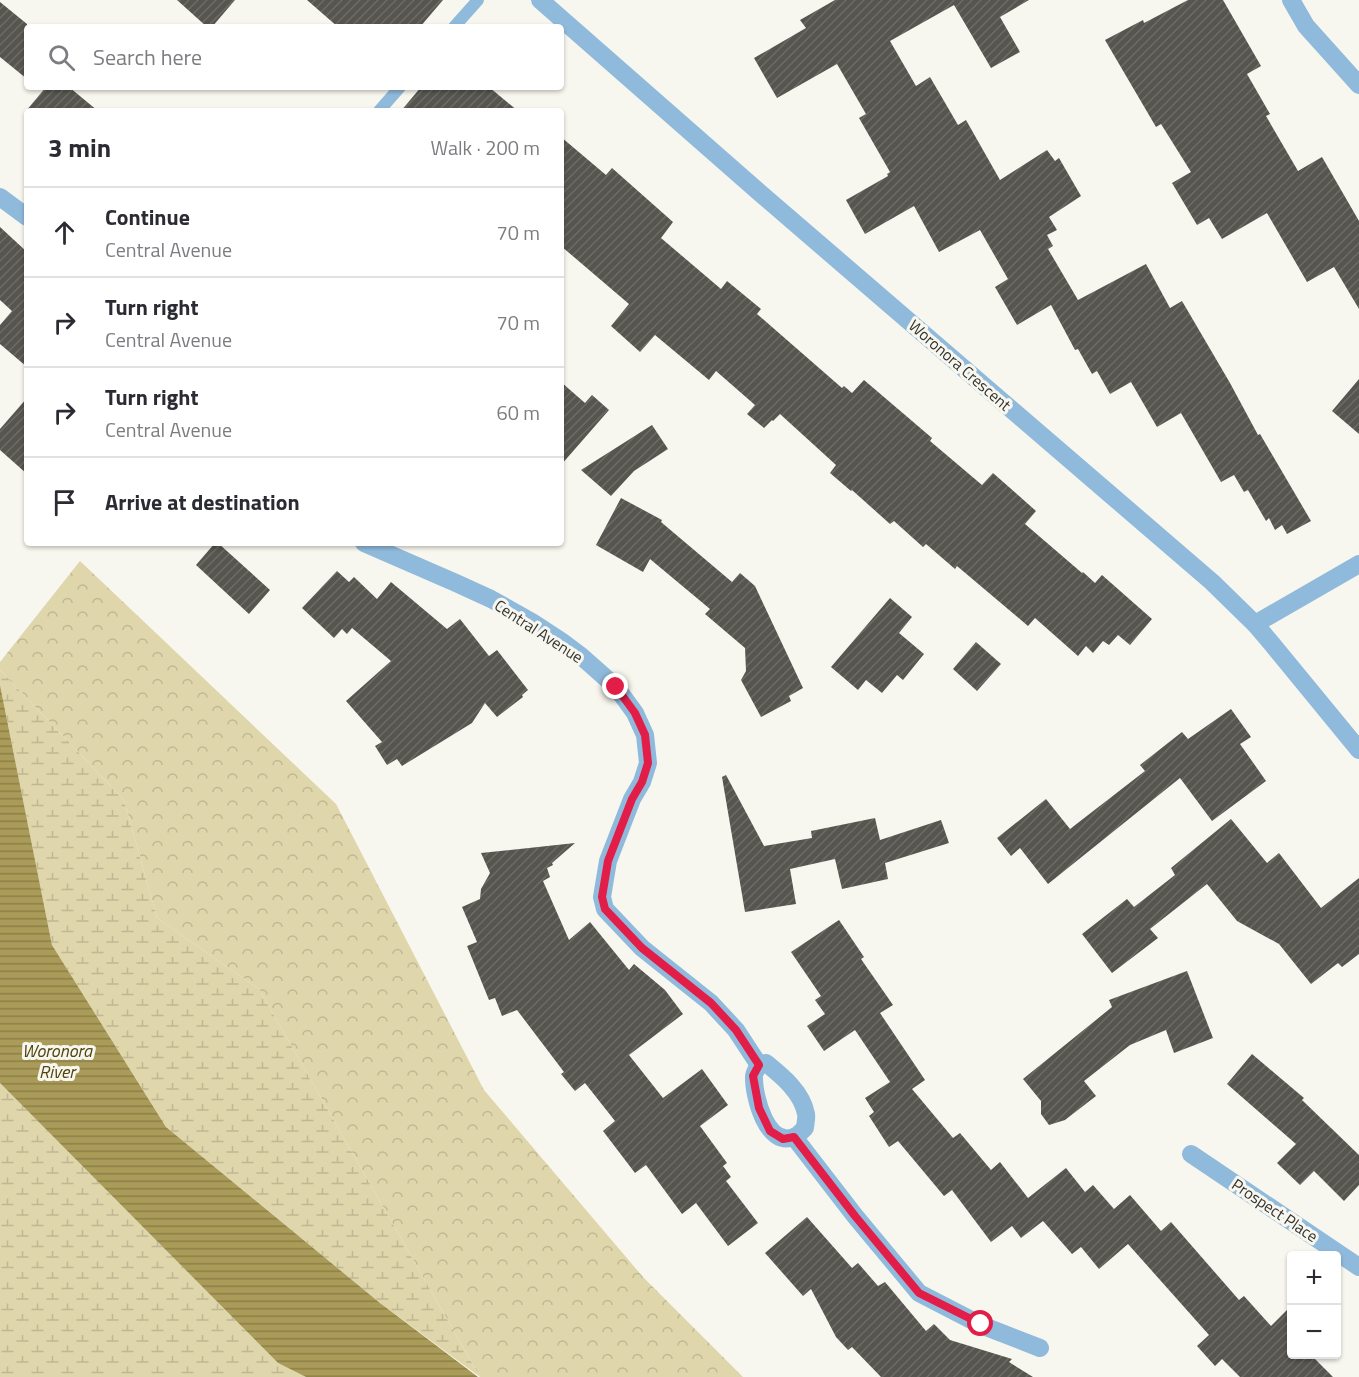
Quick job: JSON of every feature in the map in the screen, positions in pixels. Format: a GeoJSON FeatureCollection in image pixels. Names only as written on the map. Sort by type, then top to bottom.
{"type":"FeatureCollection","features":[{"type":"Feature","properties":{"kind":"street","name":"Woronora Crescent"},"geometry":{"type":"LineString","coordinates":[[540,0],[769,201],[1212,582],[1255,624],[1359,750]]}},
{"type":"Feature","properties":{"kind":"street"},"geometry":{"type":"LineString","coordinates":[[1291,0],[1306,26],[1359,85]]}},
{"type":"Feature","properties":{"kind":"street"},"geometry":{"type":"LineString","coordinates":[[0,197],[24,215]]}},
{"type":"Feature","properties":{"kind":"street","name":"Central Avenue"},"geometry":{"type":"LineString","coordinates":[[371,546],[491,599],[532,622],[581,656],[616,687],[635,713],[645,735],[648,763],[608,861],[602,897],[605,909],[642,948],[711,1003],[736,1030],[759,1065]]}},
{"type":"Feature","properties":{"kind":"street"},"geometry":{"type":"LineString","coordinates":[[1255,624],[1359,564]]}},
{"type":"Feature","properties":{"kind":"street"},"geometry":{"type":"LineString","coordinates":[[766,1063],[786,1079],[799,1097],[807,1115],[805,1128],[794,1137],[783,1139],[770,1131],[759,1108],[753,1076],[759,1065],[766,1063]]}},
{"type":"Feature","properties":{"kind":"street"},"geometry":{"type":"LineString","coordinates":[[794,1137],[919,1293],[981,1324],[1040,1348]]}},
{"type":"Feature","properties":{"kind":"street","name":"Prospect Place"},"geometry":{"type":"LineString","coordinates":[[1191,1154],[1359,1267]]}},
{"type":"Feature","properties":{"kind":"lane"},"geometry":{"type":"LineString","coordinates":[[457,24],[478,0]]}},
{"type":"Feature","properties":{"kind":"lane"},"geometry":{"type":"LineString","coordinates":[[382,108],[397,90]]}},
{"type":"Feature","properties":{"kind":"green space"},"geometry":{"type":"Polygon","coordinates":[[[80,561],[336,804],[484,1090],[643,1277],[743,1377],[480,1377],[259,989],[157,918],[124,800],[0,670],[0,662],[80,561]]]}},
{"type":"Feature","properties":{"kind":"green space"},"geometry":{"type":"Polygon","coordinates":[[[0,670],[124,800],[157,918],[259,989],[480,1377],[380,1303],[166,1127],[52,945],[0,685],[0,670]]]}},
{"type":"Feature","properties":{"kind":"green space"},"geometry":{"type":"Polygon","coordinates":[[[0,1083],[278,1363],[306,1377],[0,1377],[0,1083]]]}},
{"type":"Feature","properties":{"kind":"water","name":"Woronora River"},"geometry":{"type":"Polygon","coordinates":[[[0,685],[52,945],[166,1127],[380,1303],[478,1377],[306,1377],[278,1363],[0,1083],[0,685]]]}},
{"type":"Feature","properties":{"kind":"building"},"geometry":{"type":"Polygon","coordinates":[[[177,0],[235,0],[215,24],[204,24],[177,0]]]}},
{"type":"Feature","properties":{"kind":"building"},"geometry":{"type":"Polygon","coordinates":[[[307,0],[443,0],[423,24],[335,24],[307,0]]]}},
{"type":"Feature","properties":{"kind":"building"},"geometry":{"type":"Polygon","coordinates":[[[835,0],[1029,0],[1000,17],[1020,52],[991,68],[954,5],[890,41],[916,86],[930,77],[958,125],[966,120],[1000,180],[1047,150],[1055,161],[1059,158],[1081,196],[1049,217],[1057,230],[1047,235],[1053,246],[1048,249],[1078,300],[1146,264],[1170,308],[1182,301],[1258,435],[1260,434],[1311,521],[1287,534],[1282,525],[1275,530],[1269,518],[1266,521],[1248,490],[1244,492],[1234,475],[1221,482],[1181,413],[1157,427],[1131,382],[1110,394],[1097,371],[1092,374],[1078,349],[1075,350],[1051,305],[1017,325],[995,287],[1008,279],[980,230],[939,252],[914,206],[865,234],[846,200],[888,176],[890,172],[859,118],[866,114],[837,64],[777,98],[754,58],[806,28],[800,20],[835,0]]]}},
{"type":"Feature","properties":{"kind":"building"},"geometry":{"type":"Polygon","coordinates":[[[1188,0],[1223,0],[1261,66],[1247,74],[1270,114],[1266,116],[1298,171],[1322,157],[1359,221],[1359,309],[1334,267],[1307,282],[1267,213],[1222,239],[1209,218],[1197,225],[1172,183],[1191,172],[1161,124],[1156,127],[1105,40],[1188,0]]]}},
{"type":"Feature","properties":{"kind":"building"},"geometry":{"type":"Polygon","coordinates":[[[0,2],[27,24],[24,24],[24,77],[0,57],[0,2]]]}},
{"type":"Feature","properties":{"kind":"building"},"geometry":{"type":"Polygon","coordinates":[[[44,90],[73,90],[94,108],[28,108],[44,90]]]}},
{"type":"Feature","properties":{"kind":"building"},"geometry":{"type":"Polygon","coordinates":[[[418,90],[493,90],[514,108],[404,108],[418,90]]]}},
{"type":"Feature","properties":{"kind":"building"},"geometry":{"type":"Polygon","coordinates":[[[564,140],[606,175],[612,168],[673,222],[661,238],[721,289],[727,281],[761,309],[757,314],[842,388],[844,386],[852,393],[864,380],[932,438],[930,441],[982,485],[993,473],[1036,511],[1025,524],[1095,583],[1102,575],[1152,619],[1130,645],[1118,635],[1109,645],[1103,641],[1093,653],[1086,646],[1078,656],[1035,618],[1028,626],[957,566],[955,569],[926,544],[923,547],[894,521],[890,524],[851,491],[830,473],[836,465],[780,414],[764,428],[747,414],[755,405],[716,371],[709,380],[655,335],[640,352],[611,326],[629,304],[564,249],[564,140]]]}},
{"type":"Feature","properties":{"kind":"building"},"geometry":{"type":"Polygon","coordinates":[[[0,227],[24,249],[24,364],[0,344],[0,325],[12,311],[0,300],[0,227]]]}},
{"type":"Feature","properties":{"kind":"building"},"geometry":{"type":"Polygon","coordinates":[[[1359,379],[1359,434],[1332,411],[1359,379]]]}},
{"type":"Feature","properties":{"kind":"building"},"geometry":{"type":"Polygon","coordinates":[[[564,385],[585,403],[592,395],[609,410],[564,462],[564,385]]]}},
{"type":"Feature","properties":{"kind":"building"},"geometry":{"type":"Polygon","coordinates":[[[24,401],[24,471],[0,450],[0,429],[24,401]]]}},
{"type":"Feature","properties":{"kind":"building"},"geometry":{"type":"Polygon","coordinates":[[[652,425],[668,449],[634,471],[611,496],[581,470],[652,425]]]}},
{"type":"Feature","properties":{"kind":"building"},"geometry":{"type":"Polygon","coordinates":[[[621,498],[662,520],[661,522],[732,582],[740,573],[755,586],[803,688],[789,696],[791,701],[761,717],[741,680],[746,671],[745,648],[705,614],[710,609],[650,559],[643,572],[596,545],[621,498]]]}},
{"type":"Feature","properties":{"kind":"building"},"geometry":{"type":"Polygon","coordinates":[[[212,546],[221,546],[270,590],[249,614],[196,565],[212,546]]]}},
{"type":"Feature","properties":{"kind":"building"},"geometry":{"type":"Polygon","coordinates":[[[337,571],[349,582],[354,577],[377,599],[391,582],[447,629],[460,619],[489,656],[497,650],[528,690],[522,695],[523,697],[497,717],[485,703],[472,723],[402,766],[397,759],[387,765],[375,746],[382,742],[346,701],[391,661],[352,628],[347,634],[342,629],[334,638],[302,608],[337,571]]]}},
{"type":"Feature","properties":{"kind":"building"},"geometry":{"type":"Polygon","coordinates":[[[890,598],[912,617],[899,633],[924,654],[903,680],[897,675],[882,693],[866,680],[858,690],[831,667],[890,598]]]}},
{"type":"Feature","properties":{"kind":"building"},"geometry":{"type":"Polygon","coordinates":[[[976,642],[1001,664],[977,691],[953,669],[976,642]]]}},
{"type":"Feature","properties":{"kind":"building"},"geometry":{"type":"Polygon","coordinates":[[[1231,709],[1251,737],[1240,744],[1266,781],[1212,821],[1180,778],[1048,884],[1020,848],[1011,856],[997,838],[1046,799],[1070,829],[1145,771],[1140,765],[1182,732],[1188,739],[1231,709]]]}},
{"type":"Feature","properties":{"kind":"building"},"geometry":{"type":"Polygon","coordinates":[[[726,775],[764,846],[812,838],[811,831],[875,818],[880,840],[941,820],[949,843],[885,863],[888,879],[842,889],[835,859],[790,869],[796,904],[745,912],[722,777],[726,775]]]}},
{"type":"Feature","properties":{"kind":"building"},"geometry":{"type":"Polygon","coordinates":[[[1231,819],[1267,863],[1279,853],[1321,908],[1359,878],[1359,954],[1342,967],[1338,963],[1311,984],[1279,944],[1237,921],[1207,884],[1150,929],[1158,938],[1112,973],[1082,934],[1127,899],[1134,907],[1175,875],[1171,868],[1231,819]]]}},
{"type":"Feature","properties":{"kind":"building"},"geometry":{"type":"Polygon","coordinates":[[[575,843],[547,868],[550,877],[543,881],[569,940],[590,922],[629,970],[634,964],[665,990],[683,1014],[629,1055],[663,1098],[702,1069],[728,1105],[700,1126],[727,1163],[723,1166],[731,1177],[726,1181],[758,1223],[728,1246],[696,1203],[682,1214],[646,1165],[635,1173],[603,1131],[615,1121],[585,1083],[575,1091],[561,1074],[564,1072],[517,1010],[502,1016],[495,998],[489,1000],[467,946],[477,942],[462,907],[480,899],[481,889],[490,873],[481,853],[575,843]]]}},
{"type":"Feature","properties":{"kind":"building"},"geometry":{"type":"Polygon","coordinates":[[[839,920],[864,957],[861,959],[893,1005],[880,1013],[925,1080],[912,1089],[953,1138],[960,1133],[991,1170],[1000,1162],[1028,1198],[1066,1168],[1085,1192],[1093,1185],[1114,1209],[1130,1195],[1161,1231],[1171,1222],[1239,1300],[1244,1296],[1271,1326],[1287,1310],[1287,1359],[1315,1359],[1333,1377],[1240,1377],[1222,1359],[1215,1366],[1197,1346],[1209,1335],[1128,1244],[1099,1269],[1081,1247],[1072,1254],[1043,1221],[1021,1238],[1012,1226],[991,1242],[952,1190],[944,1196],[898,1141],[889,1147],[869,1116],[874,1112],[865,1098],[890,1082],[855,1030],[824,1051],[807,1026],[825,1014],[815,1000],[821,996],[791,952],[839,920]]]}},
{"type":"Feature","properties":{"kind":"building"},"geometry":{"type":"Polygon","coordinates":[[[1187,971],[1213,1038],[1174,1053],[1166,1030],[1130,1045],[1084,1081],[1096,1096],[1065,1120],[1049,1125],[1041,1114],[1041,1101],[1023,1079],[1112,1007],[1109,1000],[1187,971]]]}},
{"type":"Feature","properties":{"kind":"building"},"geometry":{"type":"Polygon","coordinates":[[[1252,1054],[1304,1098],[1302,1100],[1359,1155],[1359,1185],[1344,1201],[1314,1171],[1300,1185],[1277,1163],[1296,1144],[1227,1084],[1252,1054]]]}},
{"type":"Feature","properties":{"kind":"building"},"geometry":{"type":"Polygon","coordinates":[[[807,1217],[852,1268],[858,1263],[878,1286],[885,1282],[926,1331],[934,1324],[950,1340],[1012,1359],[1009,1362],[1033,1377],[881,1377],[852,1347],[848,1350],[836,1337],[811,1289],[803,1296],[765,1253],[807,1217]]]}},
{"type":"Feature","properties":{"kind":"route"},"geometry":{"type":"LineString","coordinates":[[616,687],[635,713],[645,735],[648,763],[608,861],[602,897],[605,909],[642,948],[711,1003],[736,1030],[759,1065],[753,1076],[759,1108],[770,1131],[783,1139],[794,1137],[919,1293],[981,1324]]}}]}
